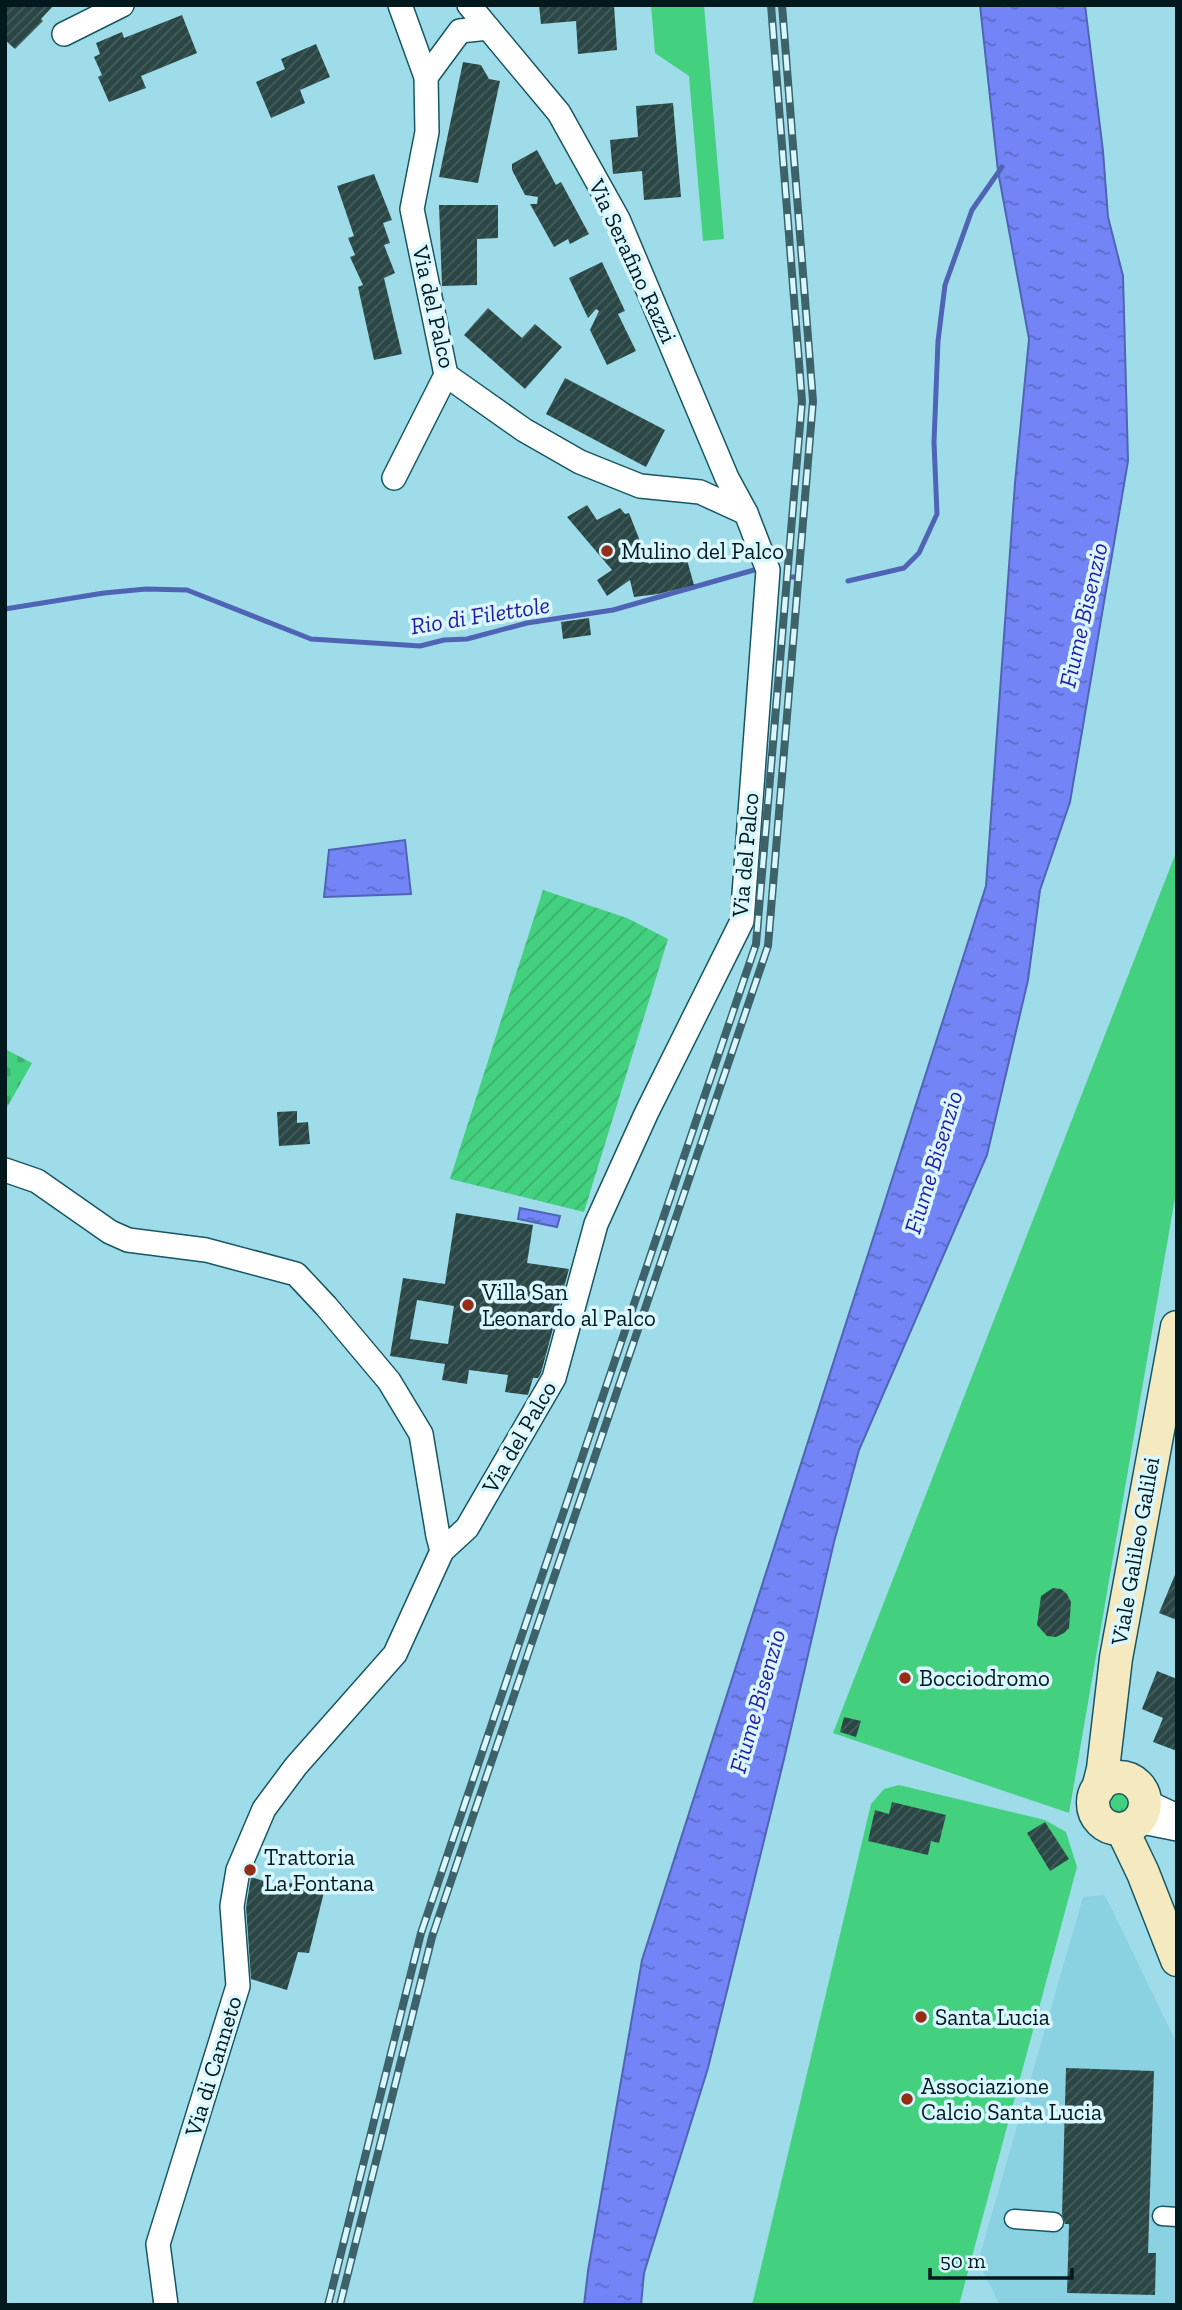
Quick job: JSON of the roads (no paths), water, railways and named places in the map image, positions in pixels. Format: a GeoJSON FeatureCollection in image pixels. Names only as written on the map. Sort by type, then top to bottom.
{"type":"FeatureCollection","features":[{"type":"Feature","properties":{"kind":"main road","name":"Viale Galileo Galilei"},"geometry":{"type":"LineString","coordinates":[[1128,1811],[1099,1820],[1093,1803],[1103,1769],[1111,1692],[1177,1327]]}},
{"type":"Feature","properties":{"kind":"main road","name":"Viale Galileo Galilei"},"geometry":{"type":"LineString","coordinates":[[1111,1692],[1128,1811],[1125,1879],[1174,1954]]}},
{"type":"Feature","properties":{"kind":"street"},"geometry":{"type":"LineString","coordinates":[[64,34],[122,5]]}},
{"type":"Feature","properties":{"kind":"street","name":"Via del Palco"},"geometry":{"type":"LineString","coordinates":[[400,5],[426,77],[427,132],[412,209],[446,375],[524,430],[580,462],[640,486],[700,492],[746,513],[768,570],[742,921],[646,1114],[596,1224],[554,1378],[467,1528],[442,1551]]}},
{"type":"Feature","properties":{"kind":"street","name":"Via Serafino Razzi"},"geometry":{"type":"LineString","coordinates":[[469,5],[559,113],[618,219],[727,478],[746,513]]}},
{"type":"Feature","properties":{"kind":"street"},"geometry":{"type":"LineString","coordinates":[[426,77],[460,31],[488,28]]}},
{"type":"Feature","properties":{"kind":"street"},"geometry":{"type":"LineString","coordinates":[[394,478],[446,375]]}},
{"type":"Feature","properties":{"kind":"street"},"geometry":{"type":"LineString","coordinates":[[700,492],[727,478]]}},
{"type":"Feature","properties":{"kind":"street"},"geometry":{"type":"LineString","coordinates":[[5,1170],[37,1181],[110,1232],[128,1240],[206,1250],[296,1274],[327,1306],[389,1381],[421,1434],[442,1551]]}},
{"type":"Feature","properties":{"kind":"street","name":"Via di Canneto"},"geometry":{"type":"LineString","coordinates":[[166,2305],[158,2244],[238,1986],[232,1906],[237,1870],[264,1809],[296,1766],[396,1654],[442,1551]]}},
{"type":"Feature","properties":{"kind":"street"},"geometry":{"type":"LineString","coordinates":[[1128,1811],[1177,1816]]}},
{"type":"Feature","properties":{"kind":"street"},"geometry":{"type":"LineString","coordinates":[[1128,1811],[1177,1829]]}},
{"type":"Feature","properties":{"kind":"street"},"geometry":{"type":"LineString","coordinates":[[1014,2219],[1054,2222]]}},
{"type":"Feature","properties":{"kind":"water","name":"Fiume Bisenzio"},"geometry":{"type":"Polygon","coordinates":[[[980,5],[1085,5],[1103,151],[1108,217],[1123,276],[1128,461],[1070,802],[1040,890],[1028,980],[987,1155],[859,1450],[834,1542],[708,2068],[644,2273],[641,2305],[584,2305],[642,1960],[986,886],[1015,483],[1029,339],[998,171],[980,5]]]}},
{"type":"Feature","properties":{"kind":"water"},"geometry":{"type":"Polygon","coordinates":[[[405,840],[411,894],[324,897],[329,850],[405,840]]]}},
{"type":"Feature","properties":{"kind":"water"},"geometry":{"type":"Polygon","coordinates":[[[520,1208],[560,1216],[557,1227],[518,1219],[520,1208]]]}},
{"type":"Feature","properties":{"kind":"waterway","name":"Rio di Filettole"},"geometry":{"type":"LineString","coordinates":[[848,581],[904,568],[919,553],[937,514],[934,442],[938,341],[945,285],[972,210],[1002,167]]}},
{"type":"Feature","properties":{"kind":"waterway","name":"Rio di Filettole"},"geometry":{"type":"LineString","coordinates":[[5,609],[104,593],[146,589],[187,590],[311,639],[420,646],[444,640],[467,639],[527,623],[613,610],[754,570]]}},
{"type":"Feature","properties":{"kind":"waterway","name":"Rio di Filettole"},"geometry":{"type":"LineString","coordinates":[[786,577],[794,577]]}},
{"type":"Feature","properties":{"kind":"railway"},"geometry":{"type":"LineString","coordinates":[[328,2305],[421,1933],[756,944],[802,401],[771,5]]}},
{"type":"Feature","properties":{"kind":"railway"},"geometry":{"type":"LineString","coordinates":[[340,2305],[432,1937],[768,946],[813,401],[782,5]]}},
{"type":"Feature","properties":{"kind":"place","name":"Mulino del Palco"},"geometry":{"type":"Point","coordinates":[607,551]}},
{"type":"Feature","properties":{"kind":"place","name":"Villa San Leonardo al Palco"},"geometry":{"type":"Point","coordinates":[468,1305]}},
{"type":"Feature","properties":{"kind":"place","name":"Bocciodromo"},"geometry":{"type":"Point","coordinates":[905,1678]}},
{"type":"Feature","properties":{"kind":"place","name":"Trattoria La Fontana"},"geometry":{"type":"Point","coordinates":[250,1870]}},
{"type":"Feature","properties":{"kind":"place","name":"Santa Lucia"},"geometry":{"type":"Point","coordinates":[921,2017]}},
{"type":"Feature","properties":{"kind":"place","name":"Associazione Calcio Santa Lucia"},"geometry":{"type":"Point","coordinates":[907,2099]}}]}
